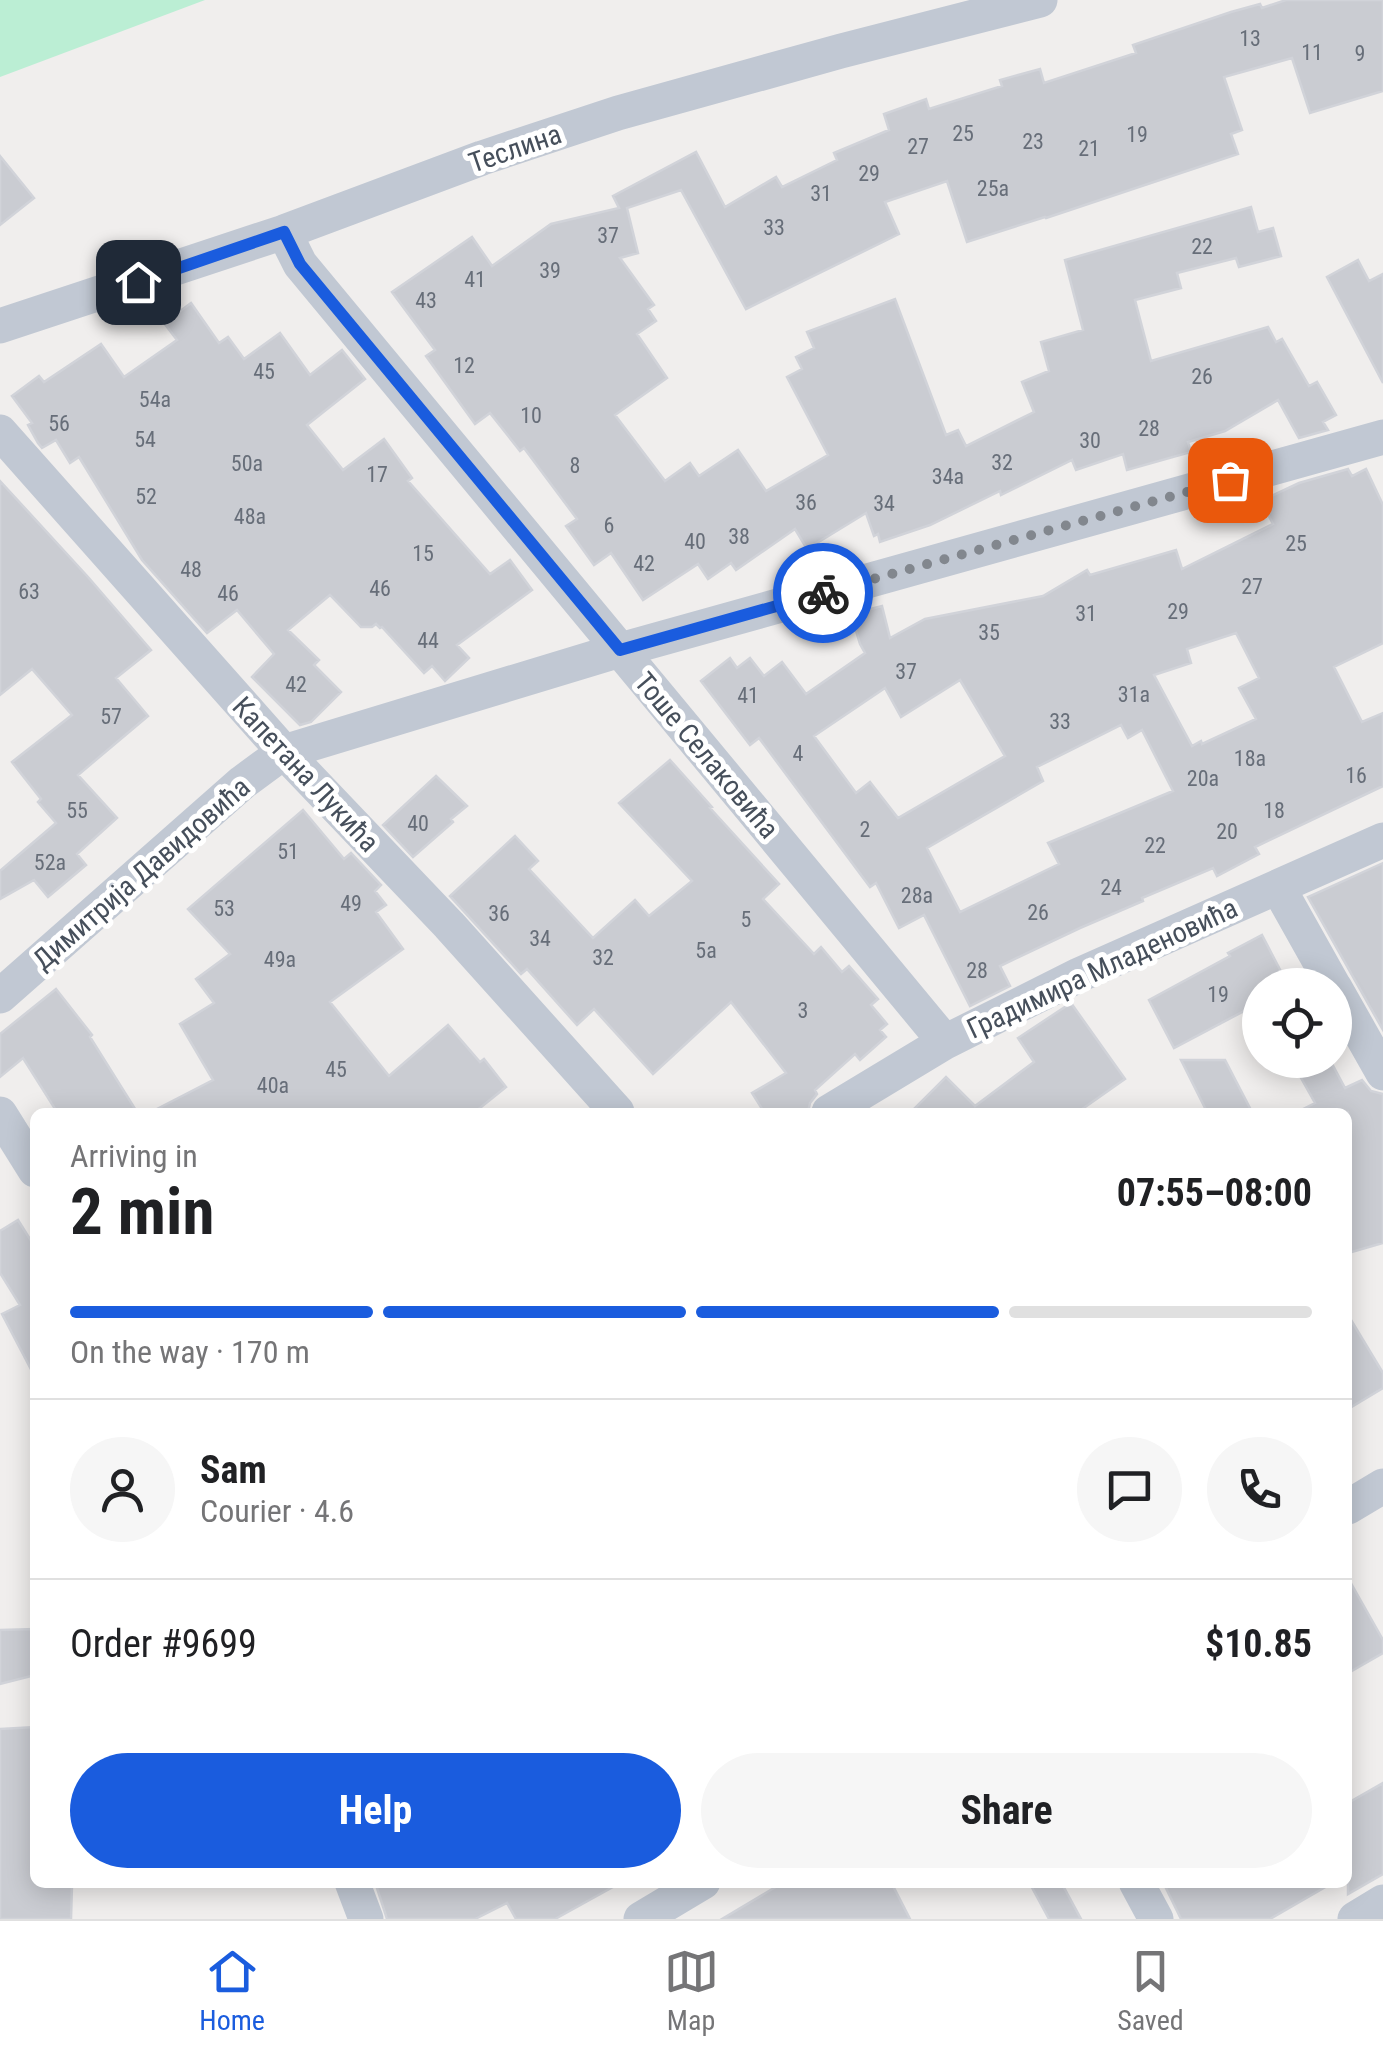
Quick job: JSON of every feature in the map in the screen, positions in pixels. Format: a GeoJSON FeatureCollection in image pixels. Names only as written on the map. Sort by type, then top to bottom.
{"type":"FeatureCollection","features":[{"type":"Feature","properties":{"kind":"street","name":"Теслина"},"geometry":{"type":"LineString","coordinates":[[0,326],[284,232],[482,158],[618,113],[1040,0]]}},
{"type":"Feature","properties":{"kind":"street","name":"Тоше Селаковића"},"geometry":{"type":"LineString","coordinates":[[284,232],[300,264],[944,1042]]}},
{"type":"Feature","properties":{"kind":"street","name":"Капетана Лукића"},"geometry":{"type":"LineString","coordinates":[[0,432],[284,752],[448,925],[612,1108]]}},
{"type":"Feature","properties":{"kind":"street","name":"Димитрија Давидовића"},"geometry":{"type":"LineString","coordinates":[[0,996],[243,782],[284,752],[620,650],[1383,437]]}},
{"type":"Feature","properties":{"kind":"street","name":"Градимира Младеновића"},"geometry":{"type":"LineString","coordinates":[[835,1108],[944,1042],[1079,975],[1383,840]]}},
{"type":"Feature","properties":{"kind":"street"},"geometry":{"type":"LineString","coordinates":[[1278,887],[1324,968]]}},
{"type":"Feature","properties":{"kind":"street"},"geometry":{"type":"LineString","coordinates":[[1352,1018],[1383,1073]]}},
{"type":"Feature","properties":{"kind":"street"},"geometry":{"type":"LineString","coordinates":[[0,1114],[30,1162]]}},
{"type":"Feature","properties":{"kind":"street"},"geometry":{"type":"LineString","coordinates":[[1352,1505],[1383,1486]]}},
{"type":"Feature","properties":{"kind":"street"},"geometry":{"type":"LineString","coordinates":[[354,1888],[366,1919]]}},
{"type":"Feature","properties":{"kind":"street"},"geometry":{"type":"LineString","coordinates":[[641,1919],[693,1888]]}},
{"type":"Feature","properties":{"kind":"street"},"geometry":{"type":"LineString","coordinates":[[1139,1888],[1156,1919]]}},
{"type":"Feature","properties":{"kind":"street"},"geometry":{"type":"LineString","coordinates":[[1355,1919],[1383,1902]]}},
{"type":"Feature","properties":{"kind":"green space"},"geometry":{"type":"Polygon","coordinates":[[[0,0],[205,0],[0,77],[0,0]]]}},
{"type":"Feature","properties":{"kind":"building"},"geometry":{"type":"Polygon","coordinates":[[[1286,0],[1383,0],[1383,91],[1310,113],[1292,58],[1224,77],[1242,130],[1231,134],[1238,154],[1046,218],[967,242],[947,181],[885,202],[899,234],[746,309],[681,190],[627,208],[638,253],[620,258],[654,305],[648,309],[656,321],[637,334],[667,378],[615,415],[665,481],[690,463],[699,476],[738,450],[766,491],[828,455],[787,377],[802,369],[796,357],[814,348],[807,332],[895,299],[946,435],[958,430],[966,446],[1034,412],[1022,382],[1049,371],[1041,342],[1083,330],[1065,260],[1251,207],[1258,232],[1273,228],[1281,256],[1239,267],[1236,258],[1177,273],[1181,288],[1135,300],[1151,361],[1268,327],[1276,342],[1282,339],[1309,386],[1317,382],[1336,415],[1323,422],[1328,430],[1299,438],[1278,400],[1225,431],[1188,442],[1191,452],[1127,470],[1123,454],[1076,470],[1072,460],[1001,495],[1000,491],[930,525],[880,542],[866,513],[807,549],[795,529],[736,570],[731,563],[708,579],[698,564],[643,600],[611,553],[594,565],[566,526],[577,519],[524,448],[520,451],[490,413],[475,424],[426,356],[435,350],[392,292],[472,237],[492,266],[551,224],[619,208],[613,196],[696,152],[725,207],[776,177],[782,187],[837,160],[834,153],[889,130],[884,114],[926,99],[929,109],[1002,86],[1000,80],[1040,69],[1044,83],[1136,53],[1133,45],[1231,12],[1286,0]]]}},
{"type":"Feature","properties":{"kind":"building"},"geometry":{"type":"Polygon","coordinates":[[[0,156],[34,198],[0,225],[0,156]]]}},
{"type":"Feature","properties":{"kind":"building"},"geometry":{"type":"Polygon","coordinates":[[[1358,260],[1369,281],[1383,274],[1383,383],[1327,277],[1358,260]]]}},
{"type":"Feature","properties":{"kind":"building"},"geometry":{"type":"Polygon","coordinates":[[[191,303],[219,343],[228,337],[244,359],[280,333],[310,375],[342,350],[365,379],[307,425],[343,470],[384,439],[412,478],[408,481],[490,574],[510,560],[532,590],[457,645],[469,658],[445,681],[432,666],[424,673],[382,627],[361,627],[330,595],[288,630],[319,660],[314,665],[341,692],[311,722],[300,725],[252,677],[274,654],[237,610],[207,633],[142,560],[79,457],[70,463],[56,440],[42,448],[38,443],[28,425],[32,423],[12,396],[39,376],[44,382],[101,344],[124,377],[177,340],[164,323],[191,303]]]}},
{"type":"Feature","properties":{"kind":"building"},"geometry":{"type":"Polygon","coordinates":[[[1348,469],[1352,476],[1366,469],[1383,505],[1383,643],[1334,667],[1362,722],[1383,713],[1383,786],[1255,847],[1259,854],[1217,876],[1213,868],[1000,966],[1010,986],[970,1006],[924,915],[899,928],[876,883],[870,887],[759,738],[750,745],[701,681],[730,658],[737,668],[750,658],[764,676],[782,662],[806,694],[865,653],[851,614],[882,606],[890,638],[925,619],[1043,596],[1087,570],[1090,575],[1176,550],[1182,569],[1273,524],[1261,501],[1299,483],[1348,469]],[[1236,633],[1187,649],[1191,663],[1154,675],[1192,746],[1256,719],[1239,688],[1259,678],[1236,633]],[[960,680],[901,717],[885,688],[814,736],[856,793],[870,782],[898,818],[1005,756],[960,680]],[[1121,725],[1037,767],[1043,781],[927,848],[960,912],[1059,864],[1048,843],[1173,791],[1142,730],[1128,738],[1121,725]]]}},
{"type":"Feature","properties":{"kind":"building"},"geometry":{"type":"Polygon","coordinates":[[[0,481],[151,650],[116,678],[148,716],[78,775],[117,818],[77,854],[86,865],[48,897],[34,880],[0,899],[0,871],[56,823],[12,762],[72,715],[32,669],[0,695],[0,481]]]}},
{"type":"Feature","properties":{"kind":"building"},"geometry":{"type":"Polygon","coordinates":[[[670,760],[779,884],[763,899],[814,954],[821,947],[842,972],[849,966],[878,999],[871,1005],[887,1024],[880,1030],[886,1037],[860,1060],[855,1054],[815,1090],[817,1094],[809,1108],[761,1108],[752,1093],[786,1073],[731,1002],[653,1074],[594,1009],[577,1025],[527,969],[521,974],[450,896],[515,836],[538,861],[529,869],[593,938],[635,900],[649,916],[692,881],[619,803],[670,760]]]}},
{"type":"Feature","properties":{"kind":"building"},"geometry":{"type":"Polygon","coordinates":[[[436,776],[467,806],[413,857],[383,825],[436,776]]]}},
{"type":"Feature","properties":{"kind":"building"},"geometry":{"type":"Polygon","coordinates":[[[303,810],[344,859],[351,853],[381,885],[375,891],[386,905],[376,912],[403,949],[330,1002],[389,1076],[448,1025],[480,1062],[484,1059],[506,1087],[480,1108],[159,1108],[213,1080],[180,1024],[214,1003],[196,979],[230,954],[188,909],[303,810]]]}},
{"type":"Feature","properties":{"kind":"building"},"geometry":{"type":"Polygon","coordinates":[[[1383,863],[1383,1030],[1352,975],[1352,968],[1348,968],[1308,897],[1383,863]]]}},
{"type":"Feature","properties":{"kind":"building"},"geometry":{"type":"Polygon","coordinates":[[[1262,935],[1279,968],[1242,968],[1242,1012],[1174,1048],[1149,1000],[1230,956],[1228,953],[1262,935]]]}},
{"type":"Feature","properties":{"kind":"building"},"geometry":{"type":"Polygon","coordinates":[[[56,989],[92,1035],[134,1108],[54,1108],[23,1058],[0,1077],[0,1034],[56,989]]]}},
{"type":"Feature","properties":{"kind":"building"},"geometry":{"type":"Polygon","coordinates":[[[1071,1003],[1125,1079],[1084,1108],[915,1108],[946,1077],[975,1106],[1034,1062],[1018,1038],[1071,1003]]]}},
{"type":"Feature","properties":{"kind":"building"},"geometry":{"type":"Polygon","coordinates":[[[1181,1060],[1225,1060],[1250,1108],[1205,1108],[1181,1060]]]}},
{"type":"Feature","properties":{"kind":"building"},"geometry":{"type":"Polygon","coordinates":[[[1301,1078],[1340,1078],[1345,1088],[1362,1080],[1371,1091],[1383,1094],[1383,1243],[1352,1252],[1352,1108],[1305,1108],[1315,1103],[1301,1078]]]}},
{"type":"Feature","properties":{"kind":"building"},"geometry":{"type":"Polygon","coordinates":[[[18,1220],[30,1239],[30,1367],[2,1314],[20,1305],[0,1273],[0,1231],[18,1220]]]}},
{"type":"Feature","properties":{"kind":"building"},"geometry":{"type":"Polygon","coordinates":[[[1352,1322],[1383,1373],[1383,1388],[1352,1407],[1352,1322]]]}},
{"type":"Feature","properties":{"kind":"building"},"geometry":{"type":"Polygon","coordinates":[[[1352,1585],[1383,1640],[1383,1653],[1352,1671],[1352,1585]]]}},
{"type":"Feature","properties":{"kind":"building"},"geometry":{"type":"Polygon","coordinates":[[[30,1629],[30,1676],[0,1684],[0,1630],[30,1629]]]}},
{"type":"Feature","properties":{"kind":"building"},"geometry":{"type":"Polygon","coordinates":[[[30,1727],[30,1888],[72,1888],[71,1919],[0,1919],[0,1729],[30,1727]]]}},
{"type":"Feature","properties":{"kind":"building"},"geometry":{"type":"Polygon","coordinates":[[[1383,1783],[1383,1874],[1348,1894],[1348,1888],[1352,1888],[1352,1801],[1383,1783]]]}},
{"type":"Feature","properties":{"kind":"building"},"geometry":{"type":"Polygon","coordinates":[[[377,1888],[611,1888],[555,1919],[516,1919],[507,1903],[475,1919],[387,1919],[377,1888]]]}},
{"type":"Feature","properties":{"kind":"building"},"geometry":{"type":"Polygon","coordinates":[[[774,1888],[894,1888],[910,1919],[722,1919],[774,1888]]]}},
{"type":"Feature","properties":{"kind":"building"},"geometry":{"type":"Polygon","coordinates":[[[1032,1888],[1064,1888],[1081,1919],[1049,1919],[1032,1888]]]}},
{"type":"Feature","properties":{"kind":"building"},"geometry":{"type":"Polygon","coordinates":[[[1166,1888],[1324,1888],[1270,1919],[1181,1919],[1166,1888]]]}},
{"type":"Feature","properties":{"kind":"way so far"},"geometry":{"type":"LineString","coordinates":[[823,593],[1230,480]]}},
{"type":"Feature","properties":{"kind":"route"},"geometry":{"type":"LineString","coordinates":[[138,282],[284,232],[300,264],[620,650],[823,593]]}}]}
